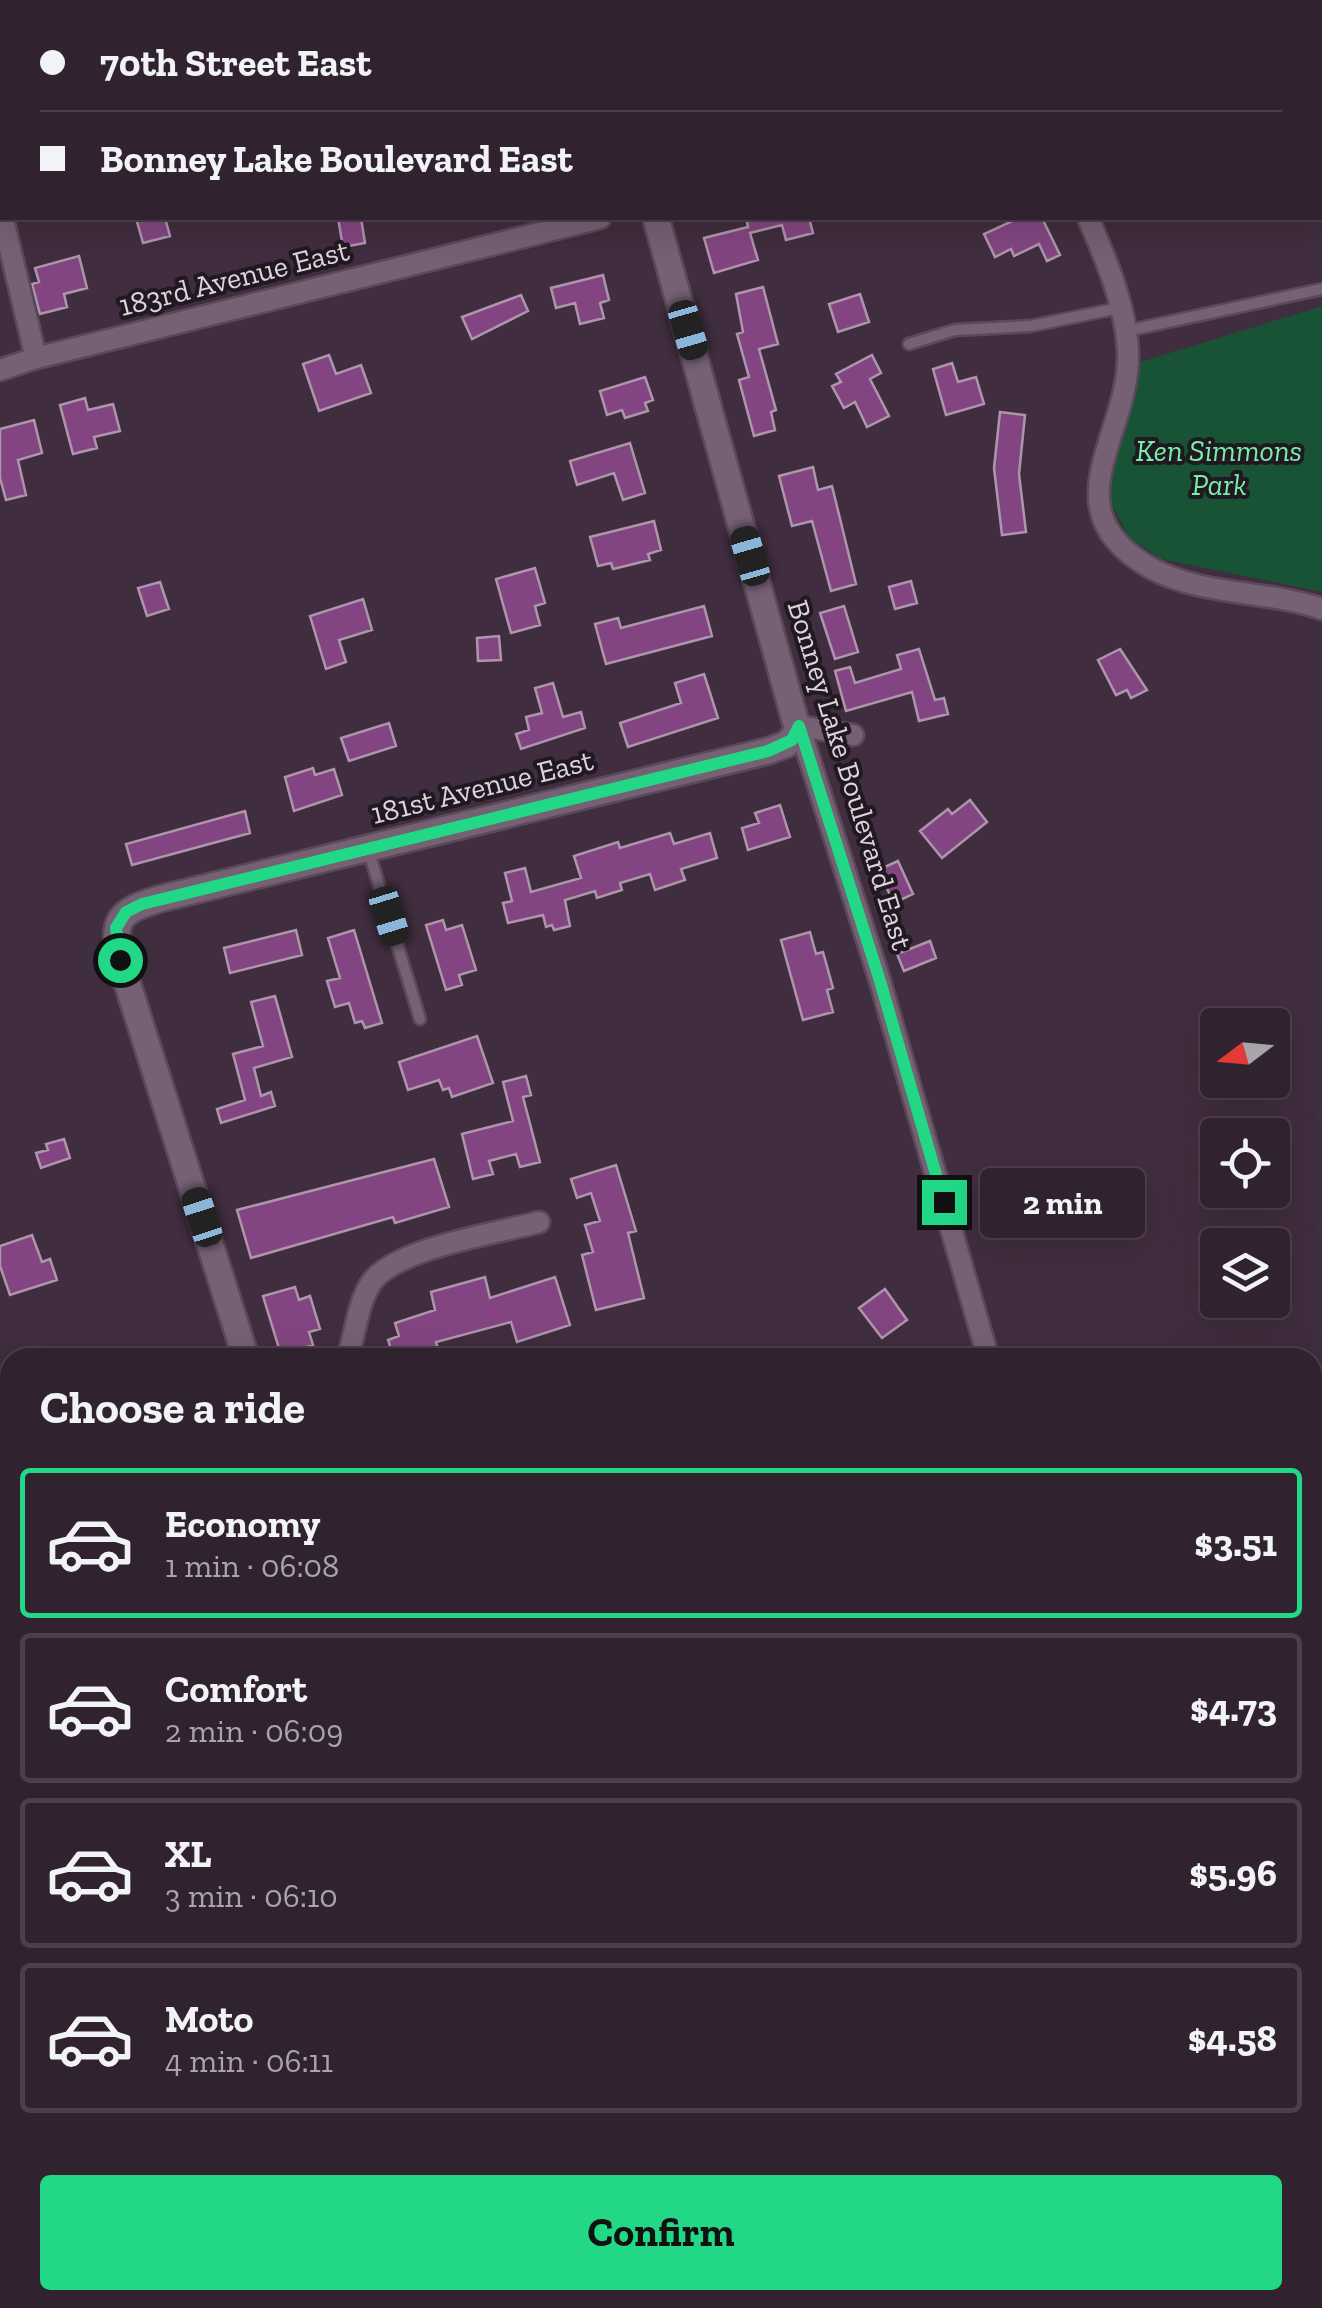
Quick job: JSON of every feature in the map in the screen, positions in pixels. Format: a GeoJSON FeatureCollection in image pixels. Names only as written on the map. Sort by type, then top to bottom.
{"type":"FeatureCollection","features":[{"type":"Feature","properties":{"kind":"street"},"geometry":{"type":"LineString","coordinates":[[3,220],[36,358]]}},
{"type":"Feature","properties":{"kind":"street","name":"183rd Avenue East"},"geometry":{"type":"LineString","coordinates":[[0,370],[592,220]]}},
{"type":"Feature","properties":{"kind":"street","name":"Bonney Lake Boulevard East"},"geometry":{"type":"LineString","coordinates":[[657,220],[799,726],[880,981],[985,1348]]}},
{"type":"Feature","properties":{"kind":"street"},"geometry":{"type":"LineString","coordinates":[[1089,220],[1119,308],[1128,356],[1123,396],[1097,486],[1098,502],[1108,528],[1124,548],[1154,570],[1322,609]]}},
{"type":"Feature","properties":{"kind":"street"},"geometry":{"type":"LineString","coordinates":[[799,726],[853,735]]}},
{"type":"Feature","properties":{"kind":"street","name":"181st Avenue East"},"geometry":{"type":"LineString","coordinates":[[243,1348],[120,960],[116,940],[120,919],[133,908],[159,899],[768,751],[792,740],[799,726]]}},
{"type":"Feature","properties":{"kind":"street"},"geometry":{"type":"LineString","coordinates":[[350,1348],[365,1295],[380,1272],[413,1256],[539,1222]]}},
{"type":"Feature","properties":{"kind":"lane"},"geometry":{"type":"LineString","coordinates":[[1125,332],[1322,290]]}},
{"type":"Feature","properties":{"kind":"lane"},"geometry":{"type":"LineString","coordinates":[[909,344],[955,330],[1032,326],[1119,308]]}},
{"type":"Feature","properties":{"kind":"lane"},"geometry":{"type":"LineString","coordinates":[[368,848],[420,1019]]}},
{"type":"Feature","properties":{"kind":"green space","name":"Ken Simmons Park"},"geometry":{"type":"Polygon","coordinates":[[[1322,306],[1322,592],[1161,559],[1129,537],[1111,503],[1109,478],[1129,417],[1137,363],[1322,306]]]}},
{"type":"Feature","properties":{"kind":"building"},"geometry":{"type":"Polygon","coordinates":[[[137,220],[166,220],[170,236],[143,243],[137,220]]]}},
{"type":"Feature","properties":{"kind":"building"},"geometry":{"type":"Polygon","coordinates":[[[338,220],[361,220],[365,243],[343,247],[338,220]]]}},
{"type":"Feature","properties":{"kind":"building"},"geometry":{"type":"Polygon","coordinates":[[[746,220],[810,220],[813,233],[786,240],[782,225],[750,233],[758,260],[714,273],[704,238],[748,227],[746,220]]]}},
{"type":"Feature","properties":{"kind":"building"},"geometry":{"type":"Polygon","coordinates":[[[1015,220],[1043,220],[1060,255],[1047,261],[1039,244],[1014,256],[1011,249],[995,257],[984,234],[1015,220]]]}},
{"type":"Feature","properties":{"kind":"building"},"geometry":{"type":"Polygon","coordinates":[[[79,256],[87,288],[64,294],[67,307],[40,314],[32,284],[39,282],[35,268],[79,256]]]}},
{"type":"Feature","properties":{"kind":"building"},"geometry":{"type":"Polygon","coordinates":[[[603,275],[609,300],[600,303],[604,318],[580,324],[575,303],[556,308],[551,288],[603,275]]]}},
{"type":"Feature","properties":{"kind":"building"},"geometry":{"type":"Polygon","coordinates":[[[763,287],[778,344],[759,349],[776,410],[771,412],[775,430],[754,436],[739,380],[749,377],[737,334],[743,332],[736,294],[763,287]]]}},
{"type":"Feature","properties":{"kind":"building"},"geometry":{"type":"Polygon","coordinates":[[[860,294],[869,322],[838,332],[829,304],[860,294]]]}},
{"type":"Feature","properties":{"kind":"building"},"geometry":{"type":"Polygon","coordinates":[[[521,295],[528,311],[472,339],[462,317],[521,295]]]}},
{"type":"Feature","properties":{"kind":"building"},"geometry":{"type":"Polygon","coordinates":[[[329,355],[336,374],[361,365],[371,393],[319,411],[303,364],[329,355]]]}},
{"type":"Feature","properties":{"kind":"building"},"geometry":{"type":"Polygon","coordinates":[[[872,355],[881,373],[870,379],[889,416],[867,427],[855,402],[844,408],[832,386],[841,382],[836,374],[872,355]]]}},
{"type":"Feature","properties":{"kind":"building"},"geometry":{"type":"Polygon","coordinates":[[[952,363],[958,382],[976,377],[984,404],[946,415],[933,369],[952,363]]]}},
{"type":"Feature","properties":{"kind":"building"},"geometry":{"type":"Polygon","coordinates":[[[645,377],[653,400],[645,403],[648,411],[625,418],[622,410],[607,415],[600,391],[645,377]]]}},
{"type":"Feature","properties":{"kind":"building"},"geometry":{"type":"Polygon","coordinates":[[[85,398],[88,410],[113,404],[120,431],[94,437],[97,448],[73,454],[60,405],[85,398]]]}},
{"type":"Feature","properties":{"kind":"building"},"geometry":{"type":"Polygon","coordinates":[[[1000,412],[1025,415],[1019,474],[1026,532],[1002,535],[994,468],[1000,412]]]}},
{"type":"Feature","properties":{"kind":"building"},"geometry":{"type":"Polygon","coordinates":[[[34,420],[42,453],[18,460],[26,495],[6,500],[0,478],[0,429],[34,420]]]}},
{"type":"Feature","properties":{"kind":"building"},"geometry":{"type":"Polygon","coordinates":[[[630,443],[645,493],[623,500],[614,473],[577,485],[570,461],[630,443]]]}},
{"type":"Feature","properties":{"kind":"building"},"geometry":{"type":"Polygon","coordinates":[[[813,467],[818,490],[832,486],[856,584],[831,591],[812,521],[792,526],[779,476],[813,467]]]}},
{"type":"Feature","properties":{"kind":"building"},"geometry":{"type":"Polygon","coordinates":[[[654,521],[661,550],[648,554],[650,560],[613,569],[611,563],[598,566],[590,537],[654,521]]]}},
{"type":"Feature","properties":{"kind":"building"},"geometry":{"type":"Polygon","coordinates":[[[535,568],[545,603],[535,606],[540,625],[511,633],[496,579],[535,568]]]}},
{"type":"Feature","properties":{"kind":"building"},"geometry":{"type":"Polygon","coordinates":[[[911,581],[917,603],[895,609],[889,587],[911,581]]]}},
{"type":"Feature","properties":{"kind":"building"},"geometry":{"type":"Polygon","coordinates":[[[160,582],[169,609],[147,616],[138,588],[160,582]]]}},
{"type":"Feature","properties":{"kind":"building"},"geometry":{"type":"Polygon","coordinates":[[[363,599],[372,630],[339,640],[346,662],[326,669],[310,616],[363,599]]]}},
{"type":"Feature","properties":{"kind":"building"},"geometry":{"type":"Polygon","coordinates":[[[704,606],[712,636],[606,664],[595,624],[618,618],[621,628],[704,606]]]}},
{"type":"Feature","properties":{"kind":"building"},"geometry":{"type":"Polygon","coordinates":[[[844,606],[858,652],[835,659],[820,613],[844,606]]]}},
{"type":"Feature","properties":{"kind":"building"},"geometry":{"type":"Polygon","coordinates":[[[499,636],[501,660],[478,661],[477,638],[499,636]]]}},
{"type":"Feature","properties":{"kind":"building"},"geometry":{"type":"Polygon","coordinates":[[[919,649],[935,700],[944,698],[948,714],[919,721],[912,692],[846,711],[835,671],[850,667],[855,683],[901,669],[897,655],[919,649]]]}},
{"type":"Feature","properties":{"kind":"building"},"geometry":{"type":"Polygon","coordinates":[[[1120,649],[1147,690],[1131,698],[1127,690],[1116,695],[1098,660],[1120,649]]]}},
{"type":"Feature","properties":{"kind":"building"},"geometry":{"type":"Polygon","coordinates":[[[704,674],[718,718],[628,747],[620,723],[681,703],[675,683],[704,674]]]}},
{"type":"Feature","properties":{"kind":"building"},"geometry":{"type":"Polygon","coordinates":[[[553,683],[563,717],[581,712],[585,728],[521,749],[516,734],[529,730],[526,717],[542,713],[535,688],[553,683]]]}},
{"type":"Feature","properties":{"kind":"building"},"geometry":{"type":"Polygon","coordinates":[[[389,723],[396,746],[349,761],[341,738],[389,723]]]}},
{"type":"Feature","properties":{"kind":"building"},"geometry":{"type":"Polygon","coordinates":[[[313,768],[315,775],[334,769],[342,795],[294,811],[285,777],[313,768]]]}},
{"type":"Feature","properties":{"kind":"building"},"geometry":{"type":"Polygon","coordinates":[[[970,800],[987,822],[942,858],[920,831],[948,809],[952,814],[970,800]]]}},
{"type":"Feature","properties":{"kind":"building"},"geometry":{"type":"Polygon","coordinates":[[[780,805],[790,837],[748,850],[742,828],[759,823],[755,813],[780,805]]]}},
{"type":"Feature","properties":{"kind":"building"},"geometry":{"type":"Polygon","coordinates":[[[245,811],[250,833],[132,865],[126,844],[245,811]]]}},
{"type":"Feature","properties":{"kind":"building"},"geometry":{"type":"Polygon","coordinates":[[[670,833],[674,844],[710,833],[717,858],[681,869],[685,880],[655,890],[650,874],[620,883],[622,890],[597,898],[595,891],[565,900],[570,926],[554,930],[552,925],[546,927],[543,915],[508,923],[503,903],[512,901],[505,873],[525,868],[531,892],[581,878],[574,856],[618,842],[620,848],[670,833]]]}},
{"type":"Feature","properties":{"kind":"building"},"geometry":{"type":"Polygon","coordinates":[[[898,861],[913,894],[894,903],[878,870],[898,861]]]}},
{"type":"Feature","properties":{"kind":"building"},"geometry":{"type":"Polygon","coordinates":[[[443,920],[446,930],[462,925],[476,970],[459,975],[462,985],[446,990],[426,925],[443,920]]]}},
{"type":"Feature","properties":{"kind":"building"},"geometry":{"type":"Polygon","coordinates":[[[296,930],[302,955],[230,973],[224,948],[296,930]]]}},
{"type":"Feature","properties":{"kind":"building"},"geometry":{"type":"Polygon","coordinates":[[[354,930],[382,1023],[365,1028],[362,1021],[355,1023],[349,1003],[335,1007],[327,981],[340,978],[328,938],[354,930]]]}},
{"type":"Feature","properties":{"kind":"building"},"geometry":{"type":"Polygon","coordinates":[[[810,932],[816,954],[823,952],[833,988],[827,990],[833,1012],[803,1020],[781,940],[810,932]]]}},
{"type":"Feature","properties":{"kind":"building"},"geometry":{"type":"Polygon","coordinates":[[[930,941],[936,958],[904,971],[897,954],[930,941]]]}},
{"type":"Feature","properties":{"kind":"building"},"geometry":{"type":"Polygon","coordinates":[[[275,996],[292,1057],[254,1068],[261,1096],[271,1092],[275,1106],[221,1123],[217,1109],[245,1100],[233,1054],[263,1046],[251,1002],[275,996]]]}},
{"type":"Feature","properties":{"kind":"building"},"geometry":{"type":"Polygon","coordinates":[[[477,1036],[493,1083],[452,1097],[449,1088],[443,1090],[439,1080],[408,1090],[399,1062],[477,1036]]]}},
{"type":"Feature","properties":{"kind":"building"},"geometry":{"type":"Polygon","coordinates":[[[526,1076],[531,1095],[523,1097],[540,1162],[520,1167],[516,1154],[489,1161],[493,1174],[473,1179],[462,1134],[513,1121],[503,1082],[526,1076]]]}},
{"type":"Feature","properties":{"kind":"building"},"geometry":{"type":"Polygon","coordinates":[[[64,1139],[70,1158],[41,1168],[36,1153],[48,1150],[46,1144],[64,1139]]]}},
{"type":"Feature","properties":{"kind":"building"},"geometry":{"type":"Polygon","coordinates":[[[434,1159],[449,1207],[395,1223],[393,1217],[251,1258],[237,1210],[434,1159]]]}},
{"type":"Feature","properties":{"kind":"building"},"geometry":{"type":"Polygon","coordinates":[[[616,1165],[636,1231],[628,1233],[644,1298],[596,1310],[582,1255],[593,1252],[585,1225],[600,1221],[591,1193],[577,1198],[571,1179],[616,1165]]]}},
{"type":"Feature","properties":{"kind":"building"},"geometry":{"type":"Polygon","coordinates":[[[32,1235],[42,1262],[50,1259],[57,1280],[10,1295],[0,1266],[0,1246],[32,1235]]]}},
{"type":"Feature","properties":{"kind":"building"},"geometry":{"type":"Polygon","coordinates":[[[485,1277],[490,1298],[555,1277],[570,1325],[517,1342],[511,1322],[436,1342],[438,1348],[391,1348],[388,1340],[399,1336],[395,1323],[435,1310],[431,1292],[485,1277]]]}},
{"type":"Feature","properties":{"kind":"building"},"geometry":{"type":"Polygon","coordinates":[[[295,1287],[299,1300],[310,1296],[320,1329],[309,1332],[313,1345],[279,1348],[263,1296],[295,1287]]]}},
{"type":"Feature","properties":{"kind":"building"},"geometry":{"type":"Polygon","coordinates":[[[885,1289],[907,1320],[882,1338],[859,1308],[885,1289]]]}},
{"type":"Feature","properties":{"kind":"route"},"geometry":{"type":"LineString","coordinates":[[120,960],[116,928],[126,912],[142,904],[768,751],[795,738],[799,726],[880,981],[944,1202]]}}]}
